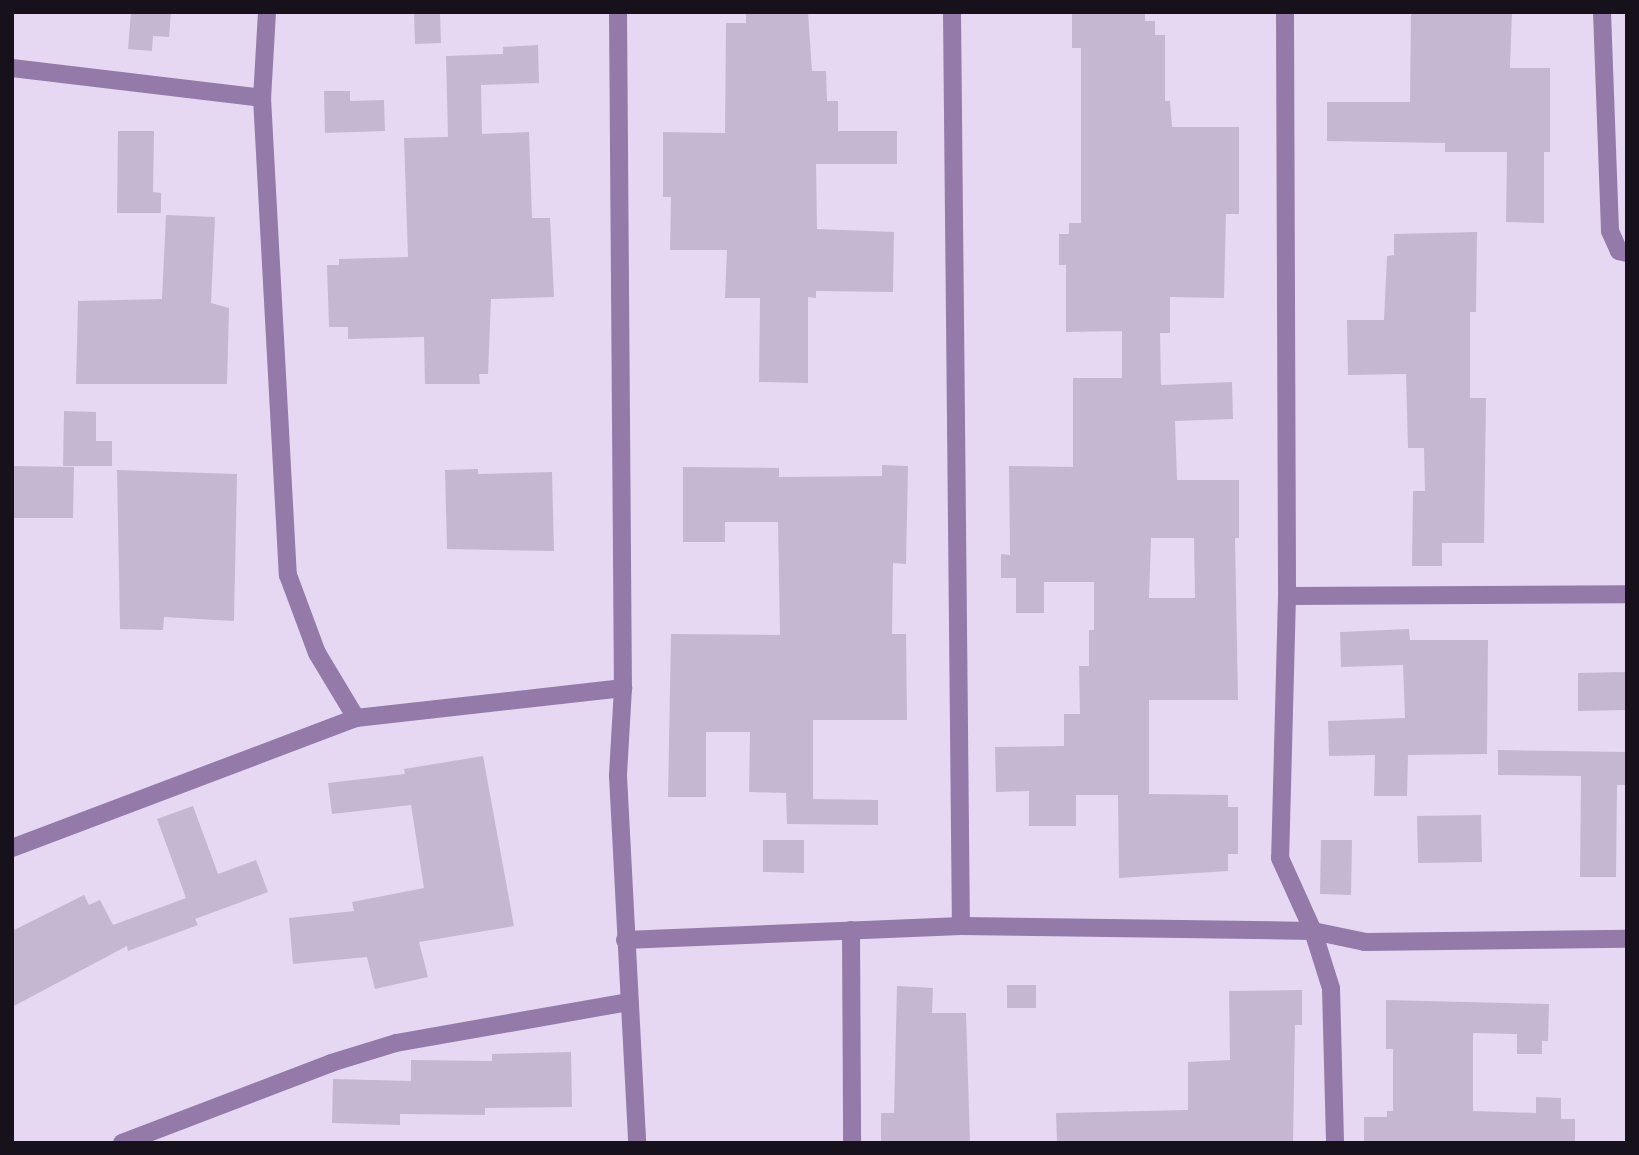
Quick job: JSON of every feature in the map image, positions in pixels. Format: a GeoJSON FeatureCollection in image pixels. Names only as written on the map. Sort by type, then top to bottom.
{"type":"FeatureCollection","features":[{"type":"Feature","properties":{"kind":"street"},"geometry":{"type":"LineString","coordinates":[[267,12],[262,98],[288,575],[317,653],[356,718]]}},
{"type":"Feature","properties":{"kind":"street"},"geometry":{"type":"LineString","coordinates":[[618,12],[623,688],[618,776],[637,1143]]}},
{"type":"Feature","properties":{"kind":"street"},"geometry":{"type":"LineString","coordinates":[[951,12],[961,926]]}},
{"type":"Feature","properties":{"kind":"street"},"geometry":{"type":"LineString","coordinates":[[1285,12],[1287,596],[1280,858],[1313,931],[1331,989],[1335,1143]]}},
{"type":"Feature","properties":{"kind":"street"},"geometry":{"type":"LineString","coordinates":[[1602,12],[1609,231],[1619,251],[1627,253]]}},
{"type":"Feature","properties":{"kind":"street"},"geometry":{"type":"LineString","coordinates":[[12,68],[262,98]]}},
{"type":"Feature","properties":{"kind":"street"},"geometry":{"type":"LineString","coordinates":[[1287,596],[1627,594]]}},
{"type":"Feature","properties":{"kind":"street"},"geometry":{"type":"LineString","coordinates":[[12,848],[356,718],[623,688]]}},
{"type":"Feature","properties":{"kind":"street"},"geometry":{"type":"LineString","coordinates":[[625,940],[961,926],[1313,931],[1364,942],[1627,939]]}},
{"type":"Feature","properties":{"kind":"street"},"geometry":{"type":"LineString","coordinates":[[851,930],[852,1143]]}},
{"type":"Feature","properties":{"kind":"street"},"geometry":{"type":"LineString","coordinates":[[122,1143],[331,1063],[396,1043],[629,1002]]}},
{"type":"Feature","properties":{"kind":"building"},"geometry":{"type":"Polygon","coordinates":[[[131,12],[171,12],[169,37],[153,36],[152,51],[128,49],[131,12]]]}},
{"type":"Feature","properties":{"kind":"building"},"geometry":{"type":"Polygon","coordinates":[[[414,12],[440,12],[441,43],[415,44],[414,12]]]}},
{"type":"Feature","properties":{"kind":"building"},"geometry":{"type":"Polygon","coordinates":[[[746,12],[808,12],[812,71],[826,71],[827,101],[838,101],[838,131],[897,131],[897,164],[816,164],[817,229],[894,232],[893,292],[816,291],[816,298],[808,297],[808,383],[759,382],[760,298],[725,298],[727,250],[670,250],[671,197],[663,197],[663,132],[725,133],[726,23],[746,23],[746,12]]]}},
{"type":"Feature","properties":{"kind":"building"},"geometry":{"type":"Polygon","coordinates":[[[1072,12],[1145,12],[1145,21],[1155,21],[1155,35],[1165,35],[1165,101],[1170,101],[1172,127],[1239,127],[1239,214],[1226,214],[1224,298],[1170,297],[1170,333],[1160,333],[1161,385],[1232,382],[1233,419],[1175,421],[1177,480],[1239,480],[1239,538],[1235,538],[1238,700],[1149,700],[1149,794],[1228,795],[1228,807],[1238,807],[1238,854],[1228,854],[1228,871],[1119,878],[1118,795],[1076,795],[1076,826],[1029,826],[1029,791],[996,792],[995,747],[1064,746],[1064,714],[1080,714],[1079,666],[1089,666],[1089,630],[1094,630],[1094,582],[1044,582],[1044,613],[1016,613],[1016,578],[1001,578],[1001,554],[1010,555],[1009,466],[1073,467],[1073,378],[1122,378],[1122,331],[1066,332],[1066,265],[1059,265],[1059,234],[1069,234],[1069,223],[1081,223],[1081,48],[1072,48],[1072,12]],[[1151,538],[1149,598],[1195,598],[1194,538],[1151,538]]]}},
{"type":"Feature","properties":{"kind":"building"},"geometry":{"type":"Polygon","coordinates":[[[1411,12],[1512,12],[1510,68],[1550,68],[1550,152],[1544,152],[1544,223],[1506,222],[1507,152],[1445,152],[1445,143],[1327,141],[1327,102],[1410,102],[1411,12]]]}},
{"type":"Feature","properties":{"kind":"building"},"geometry":{"type":"Polygon","coordinates":[[[538,45],[539,83],[481,85],[482,134],[529,132],[532,218],[550,218],[554,297],[491,299],[488,374],[479,374],[480,384],[425,384],[424,337],[348,339],[348,327],[329,327],[327,265],[339,265],[339,259],[408,257],[404,138],[448,137],[446,56],[503,54],[503,47],[538,45]]]}},
{"type":"Feature","properties":{"kind":"building"},"geometry":{"type":"Polygon","coordinates":[[[324,91],[350,91],[350,101],[384,100],[385,131],[325,133],[324,91]]]}},
{"type":"Feature","properties":{"kind":"building"},"geometry":{"type":"Polygon","coordinates":[[[118,131],[154,131],[153,192],[161,193],[161,213],[117,213],[118,131]]]}},
{"type":"Feature","properties":{"kind":"building"},"geometry":{"type":"Polygon","coordinates":[[[166,215],[215,217],[211,303],[229,308],[227,384],[76,384],[78,301],[162,299],[166,215]]]}},
{"type":"Feature","properties":{"kind":"building"},"geometry":{"type":"Polygon","coordinates":[[[1477,232],[1476,312],[1470,312],[1470,398],[1486,398],[1484,543],[1442,543],[1442,566],[1412,566],[1413,491],[1425,491],[1424,448],[1408,448],[1406,374],[1348,375],[1347,320],[1384,320],[1387,256],[1394,255],[1394,234],[1477,232]]]}},
{"type":"Feature","properties":{"kind":"building"},"geometry":{"type":"Polygon","coordinates":[[[64,411],[96,412],[96,441],[112,441],[112,466],[63,466],[64,411]]]}},
{"type":"Feature","properties":{"kind":"building"},"geometry":{"type":"Polygon","coordinates":[[[882,465],[908,466],[906,564],[893,563],[892,634],[906,634],[907,720],[813,720],[813,799],[878,800],[878,825],[787,824],[786,793],[749,792],[750,732],[706,732],[706,797],[668,797],[671,634],[780,635],[778,522],[725,522],[725,542],[683,542],[683,467],[779,468],[779,477],[882,476],[882,465]]]}},
{"type":"Feature","properties":{"kind":"building"},"geometry":{"type":"Polygon","coordinates":[[[12,466],[74,467],[73,518],[12,518],[12,466]]]}},
{"type":"Feature","properties":{"kind":"building"},"geometry":{"type":"Polygon","coordinates":[[[478,469],[478,474],[552,472],[554,551],[447,549],[445,470],[478,469]]]}},
{"type":"Feature","properties":{"kind":"building"},"geometry":{"type":"Polygon","coordinates":[[[117,470],[237,474],[234,621],[164,617],[163,630],[120,629],[117,470]]]}},
{"type":"Feature","properties":{"kind":"building"},"geometry":{"type":"Polygon","coordinates":[[[1409,629],[1410,640],[1488,640],[1487,754],[1408,755],[1407,796],[1374,796],[1375,755],[1329,756],[1328,721],[1405,718],[1403,665],[1341,667],[1340,632],[1409,629]]]}},
{"type":"Feature","properties":{"kind":"building"},"geometry":{"type":"Polygon","coordinates":[[[1627,672],[1627,710],[1578,711],[1578,673],[1627,672]]]}},
{"type":"Feature","properties":{"kind":"building"},"geometry":{"type":"Polygon","coordinates":[[[1498,750],[1627,752],[1627,785],[1617,785],[1616,877],[1580,877],[1581,776],[1498,775],[1498,750]]]}},
{"type":"Feature","properties":{"kind":"building"},"geometry":{"type":"Polygon","coordinates":[[[483,756],[514,926],[419,942],[428,977],[375,989],[367,957],[293,964],[289,918],[354,911],[352,902],[424,888],[411,805],[332,814],[328,783],[405,774],[404,769],[483,756]]]}},
{"type":"Feature","properties":{"kind":"building"},"geometry":{"type":"Polygon","coordinates":[[[193,806],[218,874],[256,860],[268,892],[195,919],[198,925],[128,951],[127,946],[12,1007],[12,931],[84,895],[89,905],[100,900],[113,925],[186,898],[157,819],[193,806]]]}},
{"type":"Feature","properties":{"kind":"building"},"geometry":{"type":"Polygon","coordinates":[[[1481,815],[1482,862],[1418,863],[1417,816],[1481,815]]]}},
{"type":"Feature","properties":{"kind":"building"},"geometry":{"type":"Polygon","coordinates":[[[763,840],[804,840],[804,873],[763,872],[763,840]]]}},
{"type":"Feature","properties":{"kind":"building"},"geometry":{"type":"Polygon","coordinates":[[[1321,840],[1352,840],[1351,895],[1320,894],[1321,840]]]}},
{"type":"Feature","properties":{"kind":"building"},"geometry":{"type":"Polygon","coordinates":[[[1007,985],[1036,985],[1036,1008],[1007,1008],[1007,985]]]}},
{"type":"Feature","properties":{"kind":"building"},"geometry":{"type":"Polygon","coordinates":[[[897,986],[933,988],[932,1013],[966,1013],[970,1143],[881,1143],[881,1113],[894,1113],[897,986]]]}},
{"type":"Feature","properties":{"kind":"building"},"geometry":{"type":"Polygon","coordinates":[[[1302,990],[1302,1025],[1295,1025],[1293,1143],[1057,1143],[1056,1113],[1188,1110],[1188,1062],[1230,1060],[1229,991],[1302,990]]]}},
{"type":"Feature","properties":{"kind":"building"},"geometry":{"type":"Polygon","coordinates":[[[1386,1000],[1549,1004],[1548,1041],[1542,1041],[1542,1054],[1517,1054],[1517,1034],[1473,1033],[1473,1111],[1536,1113],[1536,1097],[1561,1098],[1561,1119],[1575,1119],[1575,1143],[1364,1143],[1364,1117],[1387,1117],[1387,1111],[1393,1111],[1393,1049],[1386,1049],[1386,1000]]]}},
{"type":"Feature","properties":{"kind":"building"},"geometry":{"type":"Polygon","coordinates":[[[571,1052],[572,1107],[485,1108],[485,1115],[400,1114],[400,1125],[332,1123],[333,1079],[411,1081],[411,1060],[492,1061],[492,1054],[571,1052]]]}}]}
